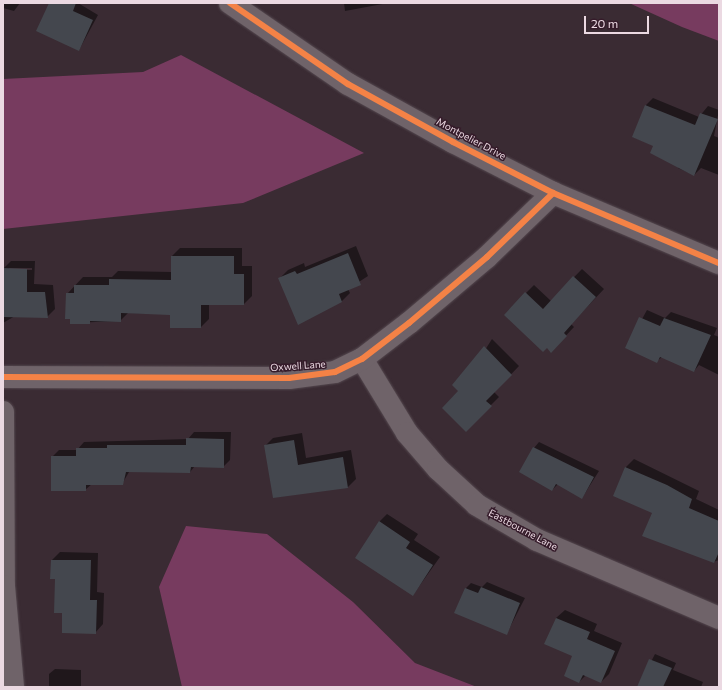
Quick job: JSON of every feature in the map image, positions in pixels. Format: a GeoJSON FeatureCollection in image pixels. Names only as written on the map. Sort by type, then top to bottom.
{"type":"FeatureCollection","features":[{"type":"Feature","properties":{"kind":"street","name":"Montpelier Drive"},"geometry":{"type":"LineString","coordinates":[[238,5],[348,84],[553,193],[719,263]]}},
{"type":"Feature","properties":{"kind":"street","name":"Oxwell Lane"},"geometry":{"type":"LineString","coordinates":[[3,377],[289,378],[335,372],[362,359],[486,257],[553,193]]}},
{"type":"Feature","properties":{"kind":"street","name":"Eastbourne Lane"},"geometry":{"type":"LineString","coordinates":[[362,359],[407,434],[438,469],[477,504],[537,540],[719,618]]}},
{"type":"Feature","properties":{"kind":"street"},"geometry":{"type":"LineString","coordinates":[[3,412],[4,586],[13,687]]}},
{"type":"Feature","properties":{"kind":"shaded area"},"geometry":{"type":"Polygon","coordinates":[[[629,3],[719,3],[719,41],[682,27],[629,3]]]}},
{"type":"Feature","properties":{"kind":"shaded area"},"geometry":{"type":"Polygon","coordinates":[[[181,55],[364,153],[243,203],[3,229],[3,79],[143,72],[181,55]]]}},
{"type":"Feature","properties":{"kind":"shaded area"},"geometry":{"type":"Polygon","coordinates":[[[186,526],[267,534],[353,602],[415,663],[477,687],[182,687],[159,587],[186,526]]]}},
{"type":"Feature","properties":{"kind":"building"},"geometry":{"type":"Polygon","coordinates":[[[49,3],[76,3],[73,11],[93,20],[79,51],[36,31],[49,3]]]}},
{"type":"Feature","properties":{"kind":"building"},"geometry":{"type":"Polygon","coordinates":[[[645,105],[695,125],[700,113],[718,119],[694,176],[650,153],[653,146],[632,137],[645,105]]]}},
{"type":"Feature","properties":{"kind":"building"},"geometry":{"type":"Polygon","coordinates":[[[348,253],[361,285],[339,294],[342,302],[298,325],[278,278],[295,271],[297,274],[348,253]]]}},
{"type":"Feature","properties":{"kind":"building"},"geometry":{"type":"Polygon","coordinates":[[[171,256],[234,256],[234,274],[244,274],[244,305],[201,305],[201,328],[170,328],[170,315],[121,313],[121,322],[90,321],[90,324],[70,324],[70,319],[65,319],[66,293],[74,293],[74,285],[109,285],[109,279],[171,280],[171,256]]]}},
{"type":"Feature","properties":{"kind":"building"},"geometry":{"type":"Polygon","coordinates":[[[3,268],[27,269],[27,292],[45,292],[48,318],[3,317],[3,268]]]}},
{"type":"Feature","properties":{"kind":"building"},"geometry":{"type":"Polygon","coordinates":[[[573,276],[596,297],[564,333],[567,336],[551,353],[547,348],[543,352],[504,315],[525,292],[543,309],[573,276]]]}},
{"type":"Feature","properties":{"kind":"building"},"geometry":{"type":"Polygon","coordinates":[[[639,317],[660,326],[664,318],[711,335],[694,372],[660,357],[657,363],[625,348],[639,317]]]}},
{"type":"Feature","properties":{"kind":"building"},"geometry":{"type":"Polygon","coordinates":[[[484,346],[512,375],[486,401],[492,406],[466,432],[442,408],[458,391],[452,385],[484,346]]]}},
{"type":"Feature","properties":{"kind":"building"},"geometry":{"type":"Polygon","coordinates":[[[186,438],[224,439],[224,468],[191,467],[190,473],[126,472],[123,485],[86,485],[86,491],[51,491],[51,456],[76,456],[76,448],[107,448],[107,445],[186,445],[186,438]]]}},
{"type":"Feature","properties":{"kind":"building"},"geometry":{"type":"Polygon","coordinates":[[[294,440],[298,465],[343,457],[348,488],[273,498],[264,445],[294,440]]]}},
{"type":"Feature","properties":{"kind":"building"},"geometry":{"type":"Polygon","coordinates":[[[533,447],[594,477],[582,499],[556,484],[552,491],[519,472],[533,447]]]}},
{"type":"Feature","properties":{"kind":"building"},"geometry":{"type":"Polygon","coordinates":[[[625,467],[667,485],[692,499],[689,508],[719,521],[719,552],[714,563],[642,536],[652,513],[613,496],[625,467]]]}},
{"type":"Feature","properties":{"kind":"building"},"geometry":{"type":"Polygon","coordinates":[[[379,521],[410,542],[406,548],[433,565],[413,596],[355,558],[379,521]]]}},
{"type":"Feature","properties":{"kind":"building"},"geometry":{"type":"Polygon","coordinates":[[[51,560],[91,560],[90,600],[97,600],[96,634],[62,633],[62,613],[54,613],[55,579],[50,579],[51,560]]]}},
{"type":"Feature","properties":{"kind":"building"},"geometry":{"type":"Polygon","coordinates":[[[481,587],[520,603],[507,635],[454,613],[465,588],[478,593],[481,587]]]}},
{"type":"Feature","properties":{"kind":"building"},"geometry":{"type":"Polygon","coordinates":[[[556,618],[590,632],[587,639],[615,651],[601,683],[583,675],[579,683],[564,676],[572,656],[544,644],[556,618]]]}},
{"type":"Feature","properties":{"kind":"building"},"geometry":{"type":"Polygon","coordinates":[[[649,659],[672,668],[663,687],[637,687],[649,659]]]}},
{"type":"Feature","properties":{"kind":"cycle path"},"geometry":{"type":"LineString","coordinates":[[230,3],[348,84],[453,142],[553,193],[719,263]]}},
{"type":"Feature","properties":{"kind":"cycle path"},"geometry":{"type":"LineString","coordinates":[[3,377],[289,378],[335,372],[362,359],[409,323],[487,257],[553,193]]}}]}
